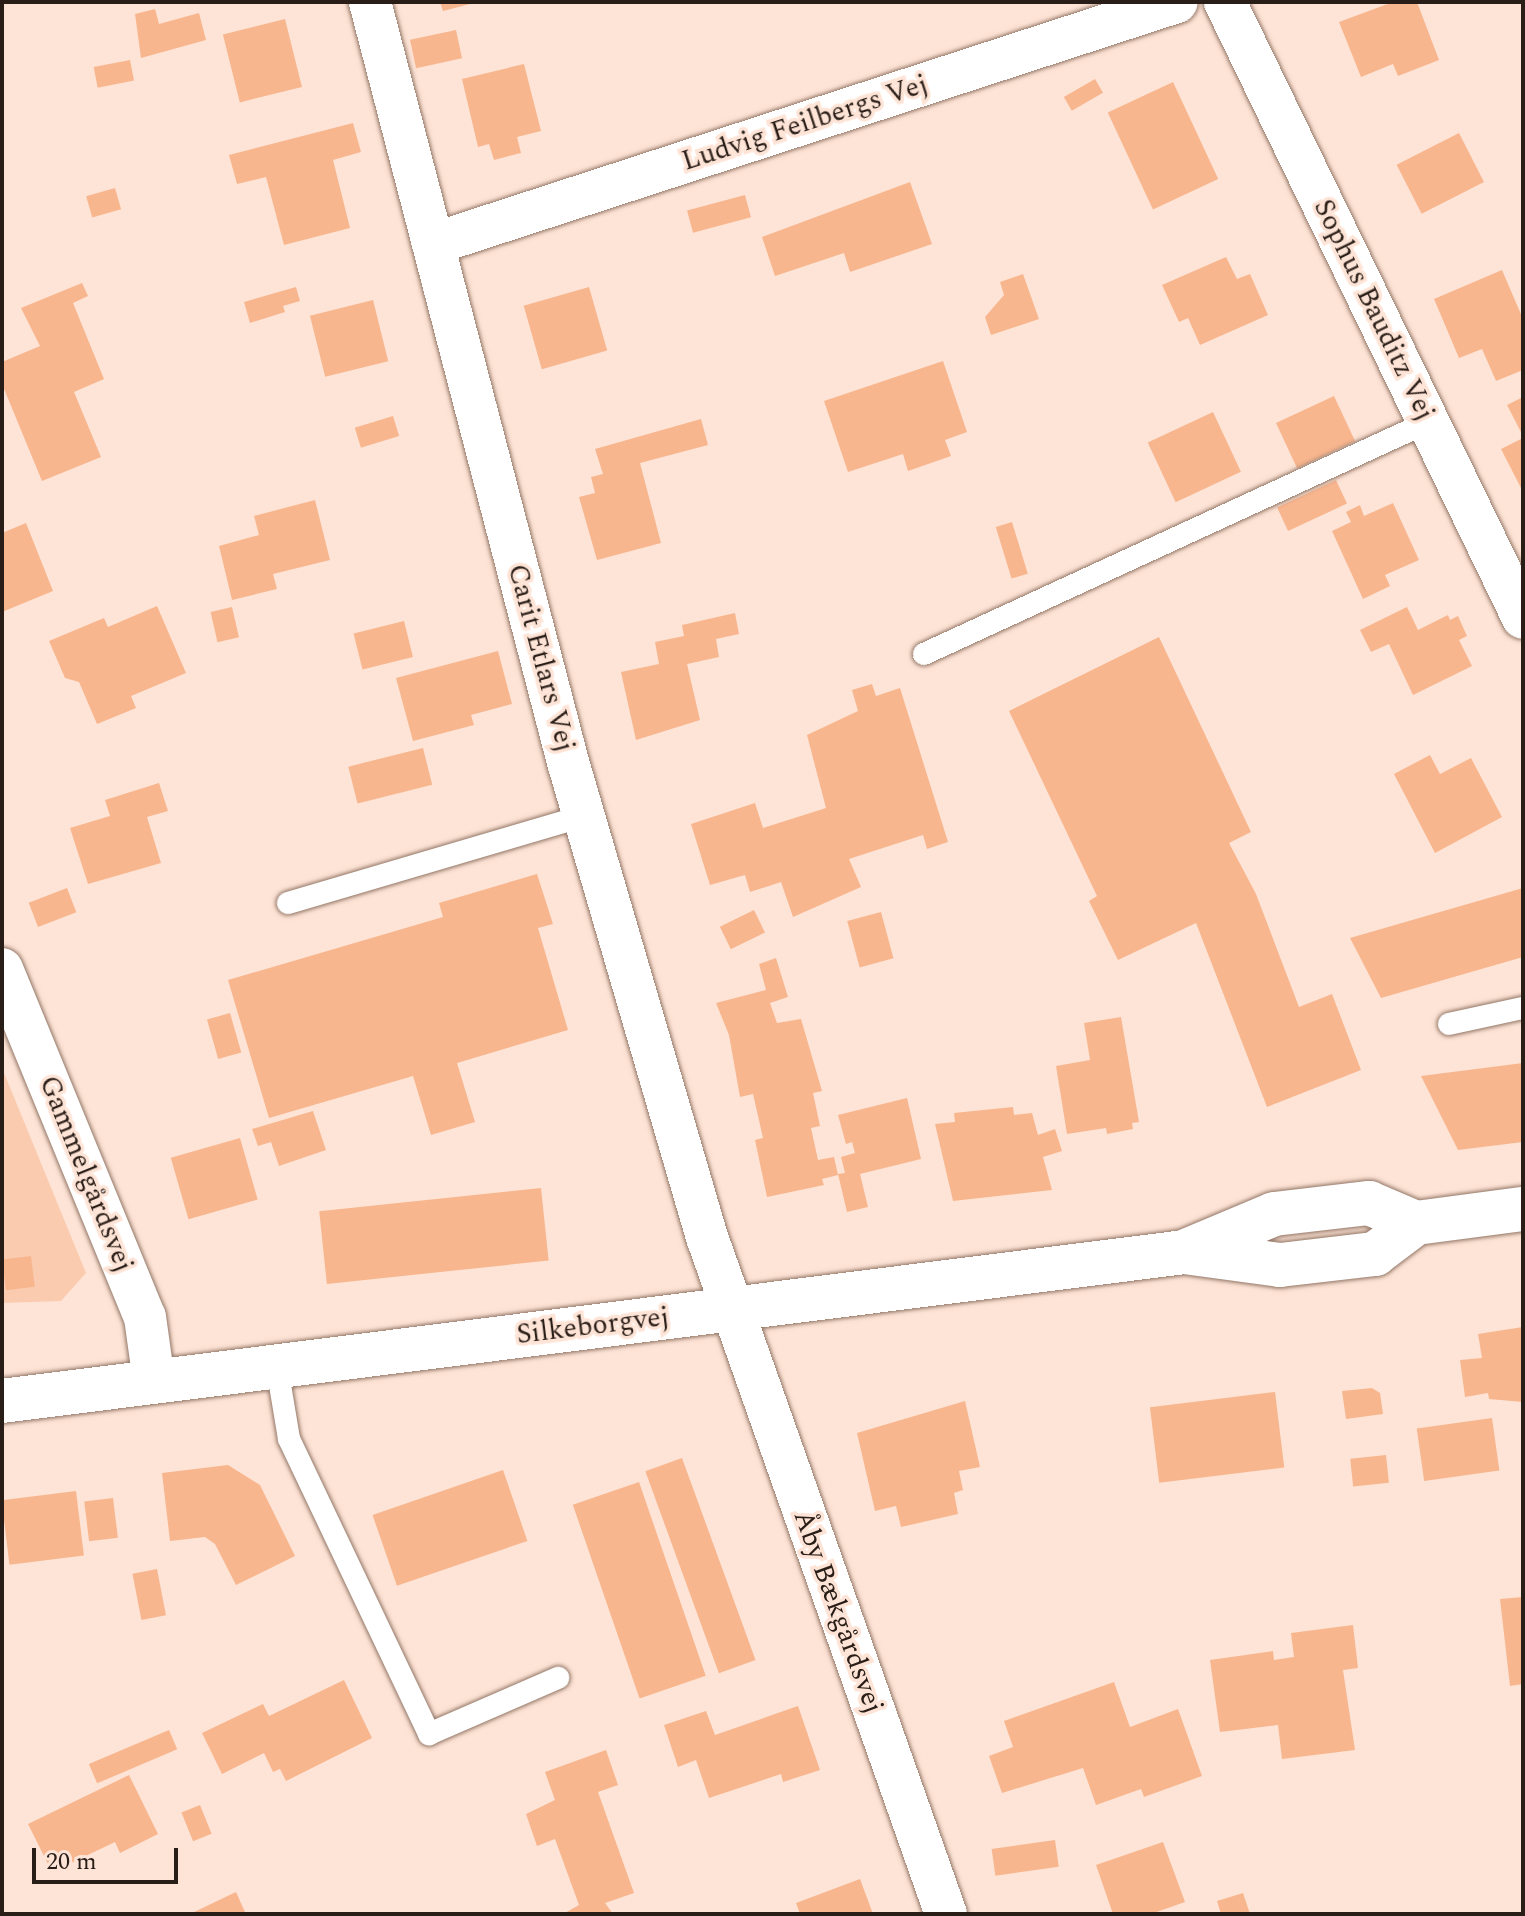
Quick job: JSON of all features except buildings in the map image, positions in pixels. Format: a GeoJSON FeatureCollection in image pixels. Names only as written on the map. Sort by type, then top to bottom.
{"type":"FeatureCollection","features":[{"type":"Feature","properties":{"kind":"street","name":"Carit Etlars Vej"},"geometry":{"type":"LineString","coordinates":[[370,2],[584,816],[731,1309]]}},
{"type":"Feature","properties":{"kind":"street","name":"Ludvig Feilbergs Vej"},"geometry":{"type":"LineString","coordinates":[[433,244],[1177,2]]}},
{"type":"Feature","properties":{"kind":"street","name":"Sophus Bauditz Vej"},"geometry":{"type":"LineString","coordinates":[[1225,2],[1523,618]]}},
{"type":"Feature","properties":{"kind":"street","name":"Gammelgårdsvej"},"geometry":{"type":"LineString","coordinates":[[2,969],[145,1317],[154,1382]]}},
{"type":"Feature","properties":{"kind":"street","name":"Silkeborgvej"},"geometry":{"type":"LineString","coordinates":[[2,1401],[1184,1252],[1274,1214],[1369,1203],[1416,1223],[1523,1209]]}},
{"type":"Feature","properties":{"kind":"street","name":"Åby Bækgårdsvej"},"geometry":{"type":"LineString","coordinates":[[731,1309],[946,1914]]}},
{"type":"Feature","properties":{"kind":"lane"},"geometry":{"type":"LineString","coordinates":[[924,654],[1428,422]]}},
{"type":"Feature","properties":{"kind":"lane"},"geometry":{"type":"LineString","coordinates":[[288,903],[584,816]]}},
{"type":"Feature","properties":{"kind":"lane"},"geometry":{"type":"LineString","coordinates":[[1449,1024],[1523,1008]]}},
{"type":"Feature","properties":{"kind":"lane"},"geometry":{"type":"LineString","coordinates":[[277,1367],[289,1439],[429,1734],[558,1678]]}},
{"type":"Feature","properties":{"kind":"shaded area"},"geometry":{"type":"Polygon","coordinates":[[[2,1068],[86,1273],[61,1301],[2,1303],[2,1068]]]}}]}
